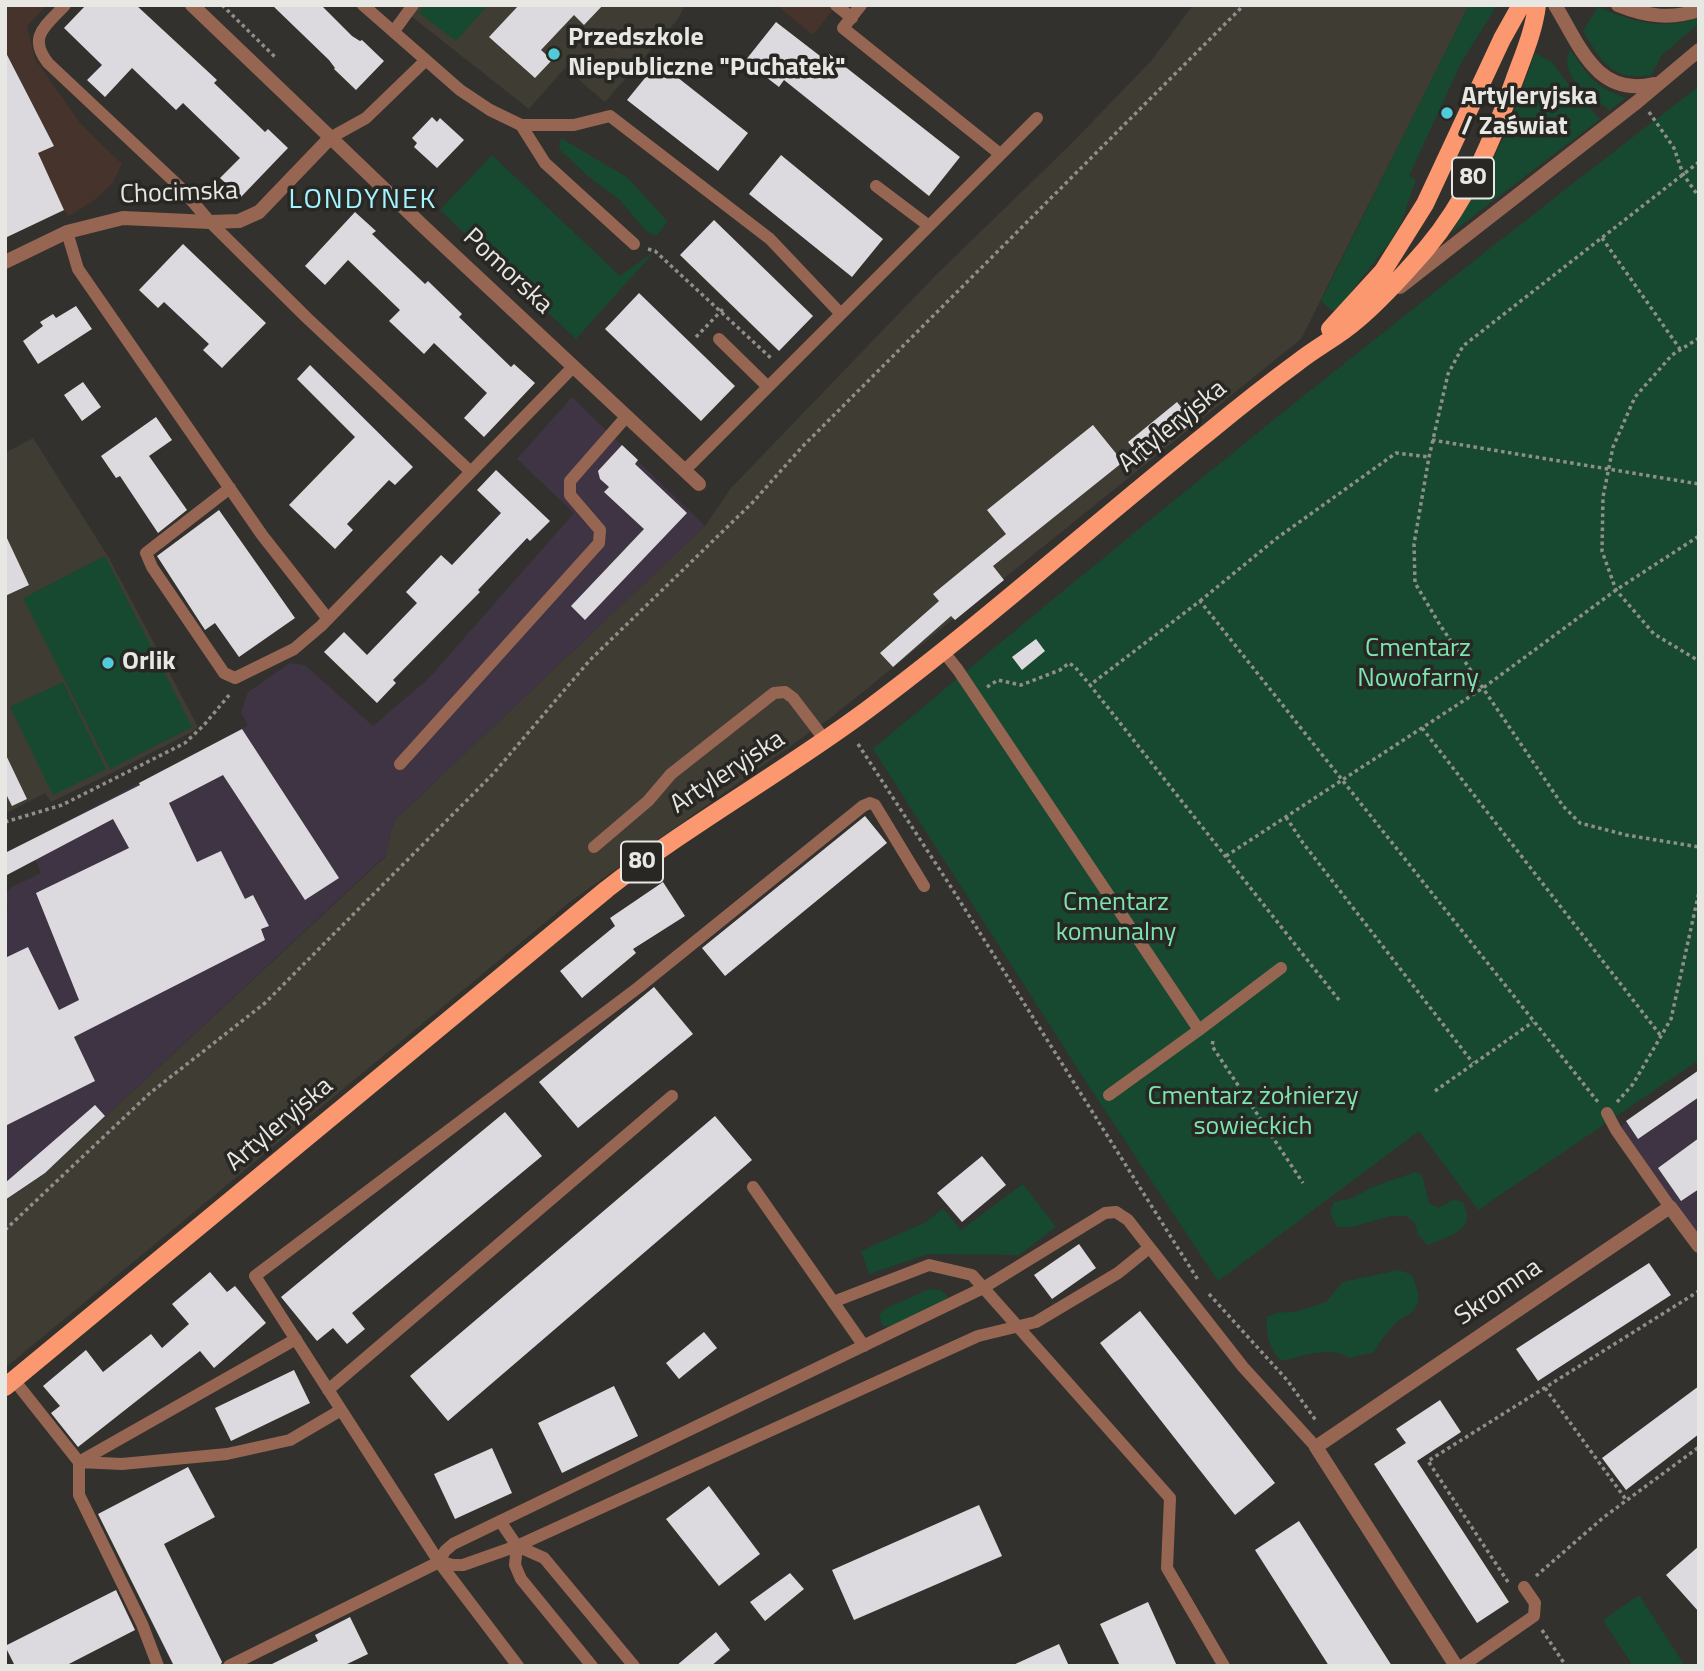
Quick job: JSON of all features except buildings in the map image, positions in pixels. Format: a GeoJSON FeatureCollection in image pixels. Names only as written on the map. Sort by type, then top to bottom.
{"type":"FeatureCollection","features":[{"type":"Feature","properties":{"kind":"main road","name":"80"},"geometry":{"type":"LineString","coordinates":[[1298,361],[1352,307],[1383,271],[1408,234],[1426,204],[1510,22],[1521,5]]}},
{"type":"Feature","properties":{"kind":"main road","name":"80"},"geometry":{"type":"LineString","coordinates":[[1357,320],[1425,250],[1448,221],[1471,181],[1489,148],[1501,117],[1535,23],[1537,5]]}},
{"type":"Feature","properties":{"kind":"main road","name":"Artyleryjska"},"geometry":{"type":"LineString","coordinates":[[10,1383],[607,889],[664,846],[825,740],[943,651],[1170,462],[1298,361],[1357,320]]}},
{"type":"Feature","properties":{"kind":"street"},"geometry":{"type":"LineString","coordinates":[[1555,5],[1594,67],[1607,79],[1635,89],[1658,83]]}},
{"type":"Feature","properties":{"kind":"street"},"geometry":{"type":"LineString","coordinates":[[1618,5],[1631,11],[1657,16],[1684,15],[1699,10]]}},
{"type":"Feature","properties":{"kind":"street","name":"Pomorska"},"geometry":{"type":"LineString","coordinates":[[194,6],[330,138],[699,484]]}},
{"type":"Feature","properties":{"kind":"street"},"geometry":{"type":"LineString","coordinates":[[1357,320],[1699,50]]}},
{"type":"Feature","properties":{"kind":"street","name":"Chocimska"},"geometry":{"type":"LineString","coordinates":[[5,262],[67,232],[123,218],[210,222],[239,220],[260,212],[330,138]]}},
{"type":"Feature","properties":{"kind":"street"},"geometry":{"type":"LineString","coordinates":[[1670,1207],[1699,1246]]}},
{"type":"Feature","properties":{"kind":"street","name":"Skromna"},"geometry":{"type":"LineString","coordinates":[[1316,1447],[1670,1207]]}},
{"type":"Feature","properties":{"kind":"street"},"geometry":{"type":"LineString","coordinates":[[1316,1447],[1459,1666]]}},
{"type":"Feature","properties":{"kind":"lane"},"geometry":{"type":"LineString","coordinates":[[65,5],[40,32],[40,52],[48,63],[181,188],[210,222],[307,318],[471,472]]}},
{"type":"Feature","properties":{"kind":"lane"},"geometry":{"type":"LineString","coordinates":[[363,5],[460,90],[490,110],[521,125],[574,125],[610,116],[770,239],[841,314]]}},
{"type":"Feature","properties":{"kind":"lane"},"geometry":{"type":"LineString","coordinates":[[394,31],[413,5]]}},
{"type":"Feature","properties":{"kind":"lane"},"geometry":{"type":"LineString","coordinates":[[836,5],[852,18]]}},
{"type":"Feature","properties":{"kind":"lane"},"geometry":{"type":"LineString","coordinates":[[861,5],[843,28],[1000,154]]}},
{"type":"Feature","properties":{"kind":"lane"},"geometry":{"type":"LineString","coordinates":[[330,138],[366,118],[426,60]]}},
{"type":"Feature","properties":{"kind":"lane"},"geometry":{"type":"LineString","coordinates":[[685,470],[1037,118]]}},
{"type":"Feature","properties":{"kind":"lane"},"geometry":{"type":"LineString","coordinates":[[521,125],[545,163],[634,244]]}},
{"type":"Feature","properties":{"kind":"lane"},"geometry":{"type":"LineString","coordinates":[[876,186],[929,226]]}},
{"type":"Feature","properties":{"kind":"lane"},"geometry":{"type":"LineString","coordinates":[[67,232],[78,268],[262,535],[328,619]]}},
{"type":"Feature","properties":{"kind":"lane"},"geometry":{"type":"LineString","coordinates":[[719,339],[768,387]]}},
{"type":"Feature","properties":{"kind":"lane"},"geometry":{"type":"LineString","coordinates":[[230,488],[146,553],[152,567],[224,673],[235,678],[294,649],[328,619],[573,367]]}},
{"type":"Feature","properties":{"kind":"lane"},"geometry":{"type":"LineString","coordinates":[[400,764],[599,543],[600,530],[570,495],[570,481],[626,416]]}},
{"type":"Feature","properties":{"kind":"lane"},"geometry":{"type":"LineString","coordinates":[[943,651],[1202,1028]]}},
{"type":"Feature","properties":{"kind":"lane"},"geometry":{"type":"LineString","coordinates":[[594,847],[648,801],[671,774],[774,694],[785,692],[793,698],[825,740]]}},
{"type":"Feature","properties":{"kind":"lane"},"geometry":{"type":"LineString","coordinates":[[519,1666],[439,1562],[255,1276],[639,987],[863,806],[870,803],[875,805],[924,886]]}},
{"type":"Feature","properties":{"kind":"lane"},"geometry":{"type":"LineString","coordinates":[[1109,1095],[1281,968]]}},
{"type":"Feature","properties":{"kind":"lane"},"geometry":{"type":"LineString","coordinates":[[328,1390],[672,1096]]}},
{"type":"Feature","properties":{"kind":"lane"},"geometry":{"type":"LineString","coordinates":[[1607,1113],[1670,1207]]}},
{"type":"Feature","properties":{"kind":"lane"},"geometry":{"type":"LineString","coordinates":[[753,1187],[864,1346]]}},
{"type":"Feature","properties":{"kind":"lane"},"geometry":{"type":"LineString","coordinates":[[229,1666],[439,1562],[453,1544],[983,1288],[1105,1213],[1116,1212],[1128,1220],[1243,1367],[1316,1447]]}},
{"type":"Feature","properties":{"kind":"lane"},"geometry":{"type":"LineString","coordinates":[[439,1562],[463,1565],[517,1546],[978,1336],[1036,1322],[1118,1273],[1149,1248]]}},
{"type":"Feature","properties":{"kind":"lane"},"geometry":{"type":"LineString","coordinates":[[833,1301],[929,1265],[972,1275],[1170,1497],[1167,1568],[1224,1666]]}},
{"type":"Feature","properties":{"kind":"lane"},"geometry":{"type":"LineString","coordinates":[[79,1462],[296,1339]]}},
{"type":"Feature","properties":{"kind":"lane"},"geometry":{"type":"LineString","coordinates":[[10,1383],[79,1462],[79,1495],[142,1624],[158,1666]]}},
{"type":"Feature","properties":{"kind":"lane"},"geometry":{"type":"LineString","coordinates":[[79,1462],[122,1464],[227,1454],[290,1440],[341,1410]]}},
{"type":"Feature","properties":{"kind":"lane"},"geometry":{"type":"LineString","coordinates":[[500,1521],[517,1546],[544,1558],[634,1666]]}},
{"type":"Feature","properties":{"kind":"lane"},"geometry":{"type":"LineString","coordinates":[[517,1546],[515,1565],[522,1579],[592,1666]]}},
{"type":"Feature","properties":{"kind":"lane"},"geometry":{"type":"LineString","coordinates":[[1459,1666],[1534,1616],[1535,1603],[1524,1587]]}},
{"type":"Feature","properties":{"kind":"path"},"geometry":{"type":"LineString","coordinates":[[5,1230],[150,1093],[274,994],[493,774],[590,660],[753,502],[802,447],[1244,5]]}},
{"type":"Feature","properties":{"kind":"path"},"geometry":{"type":"LineString","coordinates":[[1648,111],[1674,148],[1683,174],[1699,197]]}},
{"type":"Feature","properties":{"kind":"path"},"geometry":{"type":"LineString","coordinates":[[1699,162],[1463,346],[1448,374],[1432,440],[1414,544],[1415,583],[1563,806],[1580,822],[1626,835],[1699,847]]}},
{"type":"Feature","properties":{"kind":"path"},"geometry":{"type":"LineString","coordinates":[[1602,238],[1680,349]]}},
{"type":"Feature","properties":{"kind":"path"},"geometry":{"type":"LineString","coordinates":[[655,251],[785,371]]}},
{"type":"Feature","properties":{"kind":"path"},"geometry":{"type":"LineString","coordinates":[[696,337],[726,307]]}},
{"type":"Feature","properties":{"kind":"path"},"geometry":{"type":"LineString","coordinates":[[1699,338],[1672,355],[1635,397],[1613,447],[1603,497],[1602,551],[1616,590],[1654,634],[1699,661]]}},
{"type":"Feature","properties":{"kind":"path"},"geometry":{"type":"LineString","coordinates":[[1432,440],[1609,467],[1699,484]]}},
{"type":"Feature","properties":{"kind":"path"},"geometry":{"type":"LineString","coordinates":[[1090,685],[1200,601],[1276,538],[1396,453],[1429,457]]}},
{"type":"Feature","properties":{"kind":"path"},"geometry":{"type":"LineString","coordinates":[[1226,856],[1483,688],[1616,590],[1699,536]]}},
{"type":"Feature","properties":{"kind":"path"},"geometry":{"type":"LineString","coordinates":[[1200,601],[1607,1113],[1633,1084],[1671,1018],[1699,892]]}},
{"type":"Feature","properties":{"kind":"path"},"geometry":{"type":"LineString","coordinates":[[975,695],[998,680],[1021,685],[1060,670],[1069,663],[1075,667],[1339,1000]]}},
{"type":"Feature","properties":{"kind":"path"},"geometry":{"type":"LineString","coordinates":[[5,821],[62,805],[185,743],[230,695],[235,678]]}},
{"type":"Feature","properties":{"kind":"path"},"geometry":{"type":"LineString","coordinates":[[1422,728],[1661,1036]]}},
{"type":"Feature","properties":{"kind":"path"},"geometry":{"type":"LineString","coordinates":[[858,744],[1202,1287],[1287,1380],[1321,1428]]}},
{"type":"Feature","properties":{"kind":"path"},"geometry":{"type":"LineString","coordinates":[[1286,817],[1303,843],[1473,1063]]}},
{"type":"Feature","properties":{"kind":"path"},"geometry":{"type":"LineString","coordinates":[[1435,1090],[1533,1022]]}},
{"type":"Feature","properties":{"kind":"path"},"geometry":{"type":"LineString","coordinates":[[1202,1028],[1215,1036],[1212,1046],[1303,1183]]}},
{"type":"Feature","properties":{"kind":"path"},"geometry":{"type":"LineString","coordinates":[[1699,1291],[1428,1461],[1515,1593],[1604,1517],[1699,1447]]}},
{"type":"Feature","properties":{"kind":"path"},"geometry":{"type":"LineString","coordinates":[[1545,1388],[1627,1501]]}},
{"type":"Feature","properties":{"kind":"path"},"geometry":{"type":"LineString","coordinates":[[1534,1616],[1566,1666]]}},
{"type":"Feature","properties":{"kind":"shaded area"},"geometry":{"type":"Polygon","coordinates":[[[5,5],[47,5],[27,26],[35,59],[81,124],[122,164],[112,184],[93,201],[69,216],[63,210],[5,238],[5,5]]]}},
{"type":"Feature","properties":{"kind":"shaded area","name":"Przedszkole Niepubliczne \"Puchatek\""},"geometry":{"type":"Polygon","coordinates":[[[419,5],[685,5],[678,19],[605,102],[565,68],[529,109],[411,16],[419,5]]]}},
{"type":"Feature","properties":{"kind":"shaded area"},"geometry":{"type":"Polygon","coordinates":[[[776,5],[837,5],[813,35],[776,5]]]}},
{"type":"Feature","properties":{"kind":"shaded area"},"geometry":{"type":"Polygon","coordinates":[[[1193,5],[1469,5],[1301,339],[833,716],[571,901],[5,1368],[5,1201],[45,1173],[385,857],[394,821],[705,526],[731,488],[936,275],[1070,145],[1152,60],[1193,5]]]}},
{"type":"Feature","properties":{"kind":"shaded area"},"geometry":{"type":"Polygon","coordinates":[[[572,397],[705,526],[394,821],[385,856],[45,1173],[5,1201],[5,909],[8,908],[5,895],[12,887],[41,873],[27,842],[248,725],[241,713],[248,692],[290,663],[305,665],[373,726],[429,678],[574,513],[517,459],[572,397]]]}},
{"type":"Feature","properties":{"kind":"shaded area"},"geometry":{"type":"Polygon","coordinates":[[[33,438],[109,558],[198,727],[51,802],[45,793],[9,812],[5,811],[5,453],[33,438]]]}},
{"type":"Feature","properties":{"kind":"shaded area"},"geometry":{"type":"Polygon","coordinates":[[[1699,1070],[1699,1249],[1616,1130],[1699,1070]]]}},
{"type":"Feature","properties":{"kind":"green space"},"geometry":{"type":"Polygon","coordinates":[[[425,5],[488,5],[456,41],[419,13],[425,5]]]}},
{"type":"Feature","properties":{"kind":"green space"},"geometry":{"type":"Polygon","coordinates":[[[1469,5],[1497,5],[1461,63],[1409,176],[1416,180],[1401,223],[1390,242],[1337,310],[1331,310],[1321,301],[1469,5]]]}},
{"type":"Feature","properties":{"kind":"green space"},"geometry":{"type":"Polygon","coordinates":[[[1598,7],[1647,23],[1673,24],[1699,18],[1699,23],[1662,55],[1651,75],[1626,75],[1616,72],[1602,60],[1583,31],[1598,7]]]}},
{"type":"Feature","properties":{"kind":"green space"},"geometry":{"type":"Polygon","coordinates":[[[1570,50],[1593,80],[1626,98],[1610,110],[1586,92],[1568,69],[1570,50]]]}},
{"type":"Feature","properties":{"kind":"green space"},"geometry":{"type":"Polygon","coordinates":[[[1535,53],[1552,62],[1573,91],[1600,119],[1451,233],[1506,133],[1535,53]]]}},
{"type":"Feature","properties":{"kind":"green space","name":"Cmentarz Nowofarny"},"geometry":{"type":"Polygon","coordinates":[[[1699,86],[1699,1060],[1478,1210],[1419,1131],[1218,1281],[1092,1091],[873,749],[1282,413],[1699,86]]]}},
{"type":"Feature","properties":{"kind":"green space"},"geometry":{"type":"Polygon","coordinates":[[[561,138],[628,178],[667,221],[656,236],[646,231],[619,199],[589,177],[559,149],[561,138]]]}},
{"type":"Feature","properties":{"kind":"green space"},"geometry":{"type":"Polygon","coordinates":[[[492,155],[620,276],[655,251],[576,339],[440,210],[492,155]]]}},
{"type":"Feature","properties":{"kind":"green space","name":"Orlik"},"geometry":{"type":"Polygon","coordinates":[[[105,556],[192,727],[110,769],[23,598],[105,556]]]}},
{"type":"Feature","properties":{"kind":"green space","name":"Orlik"},"geometry":{"type":"Polygon","coordinates":[[[63,682],[106,769],[53,795],[10,707],[63,682]]]}},
{"type":"Feature","properties":{"kind":"green space"},"geometry":{"type":"Polygon","coordinates":[[[1415,1172],[1422,1175],[1429,1203],[1438,1208],[1453,1200],[1463,1202],[1467,1218],[1461,1229],[1428,1245],[1418,1235],[1415,1223],[1406,1216],[1390,1216],[1352,1227],[1337,1227],[1330,1213],[1334,1202],[1353,1198],[1370,1188],[1415,1172]]]}},
{"type":"Feature","properties":{"kind":"green space"},"geometry":{"type":"Polygon","coordinates":[[[1023,1184],[1056,1227],[1019,1255],[928,1254],[869,1274],[861,1251],[926,1222],[943,1208],[961,1230],[1023,1184]]]}},
{"type":"Feature","properties":{"kind":"green space"},"geometry":{"type":"Polygon","coordinates":[[[1398,1270],[1411,1274],[1418,1293],[1418,1303],[1413,1311],[1391,1328],[1374,1352],[1349,1358],[1333,1352],[1324,1352],[1281,1361],[1277,1356],[1269,1341],[1267,1317],[1326,1302],[1343,1282],[1398,1270]]]}},
{"type":"Feature","properties":{"kind":"green space"},"geometry":{"type":"Polygon","coordinates":[[[929,1289],[941,1290],[948,1297],[892,1328],[882,1325],[879,1315],[885,1309],[929,1289]]]}},
{"type":"Feature","properties":{"kind":"green space"},"geometry":{"type":"Polygon","coordinates":[[[1639,1595],[1685,1666],[1633,1666],[1603,1620],[1639,1595]]]}},
{"type":"Feature","properties":{"kind":"place","name":"Przedszkole Niepubliczne \"Puchatek\""},"geometry":{"type":"Point","coordinates":[554,54]}},
{"type":"Feature","properties":{"kind":"place","name":"Artyleryjska / Zaświat"},"geometry":{"type":"Point","coordinates":[1447,113]}},
{"type":"Feature","properties":{"kind":"place","name":"Orlik"},"geometry":{"type":"Point","coordinates":[108,663]}},
{"type":"Feature","properties":{"kind":"district","name":"LONDYNEK"},"geometry":{"type":"Point","coordinates":[363,201]}},
{"type":"Feature","properties":{"kind":"park label","name":"Cmentarz komunalny"},"geometry":{"type":"Point","coordinates":[1116,919]}},
{"type":"Feature","properties":{"kind":"park label","name":"Cmentarz żołnierzy sowieckich"},"geometry":{"type":"Point","coordinates":[1253,1113]}}]}
